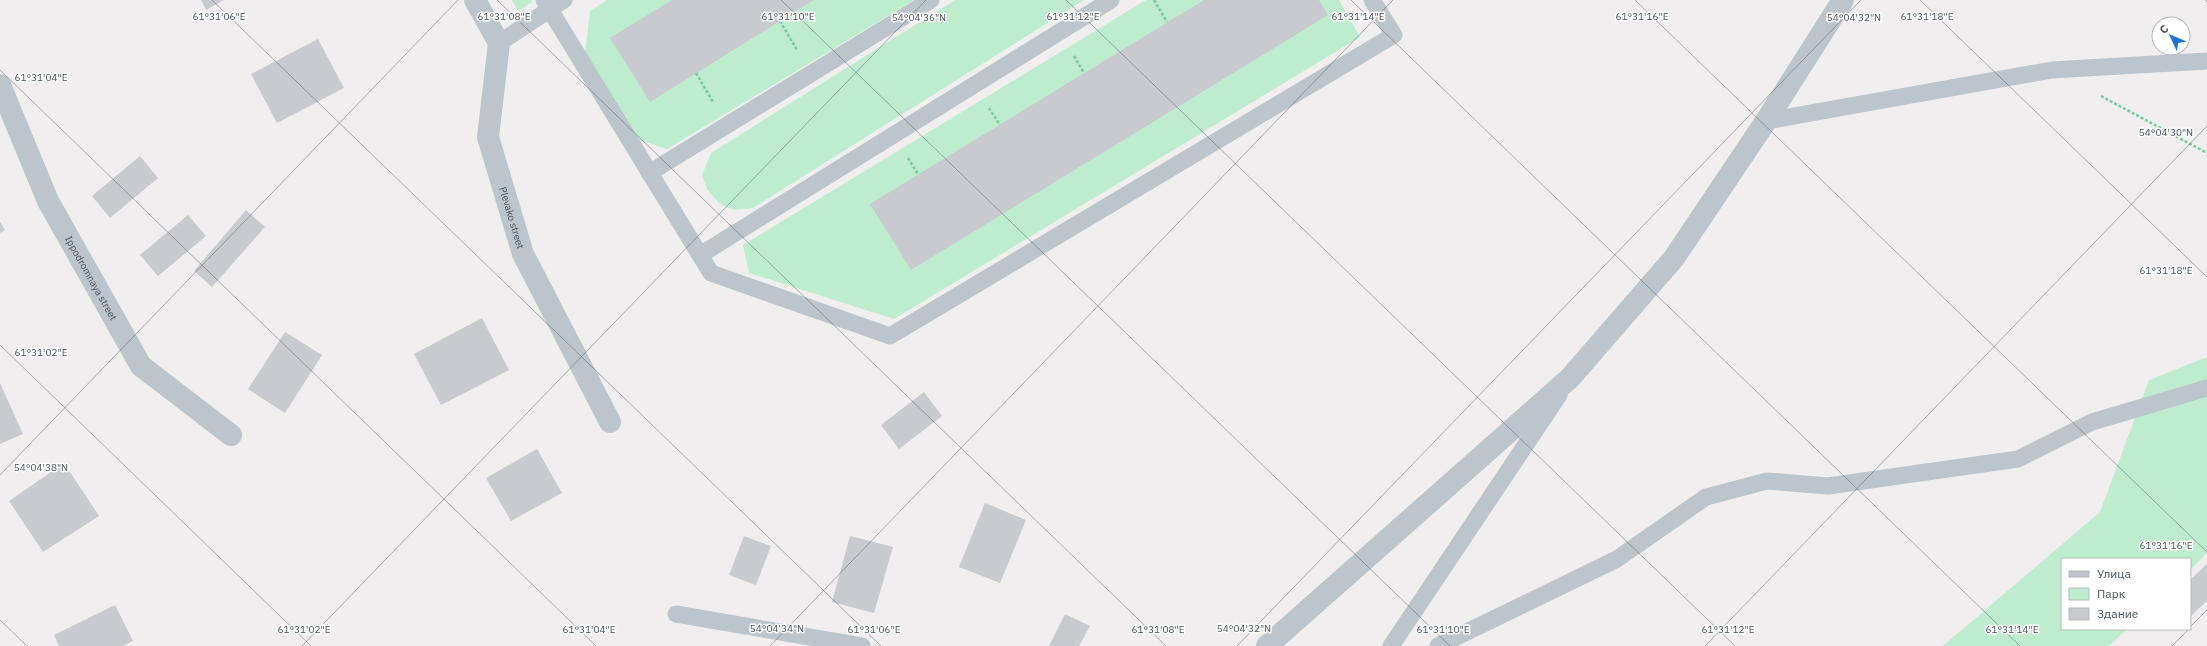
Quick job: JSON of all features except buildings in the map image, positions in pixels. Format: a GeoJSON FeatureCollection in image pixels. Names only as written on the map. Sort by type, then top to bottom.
{"type":"FeatureCollection","features":[{"type":"Feature","properties":{"kind":"street"},"geometry":{"type":"LineString","coordinates":[[475,0],[499,43]]}},
{"type":"Feature","properties":{"kind":"street"},"geometry":{"type":"LineString","coordinates":[[1267,646],[1570,378],[1674,258],[1766,121],[1843,0]]}},
{"type":"Feature","properties":{"kind":"street","name":"Plevako street"},"geometry":{"type":"LineString","coordinates":[[499,43],[488,138],[523,254],[610,422]]}},
{"type":"Feature","properties":{"kind":"street","name":"Ippodromnaya street"},"geometry":{"type":"LineString","coordinates":[[0,85],[48,201],[141,366],[231,435]]}},
{"type":"Feature","properties":{"kind":"lane"},"geometry":{"type":"LineString","coordinates":[[499,43],[547,4],[564,0]]}},
{"type":"Feature","properties":{"kind":"lane"},"geometry":{"type":"LineString","coordinates":[[649,173],[931,0]]}},
{"type":"Feature","properties":{"kind":"lane"},"geometry":{"type":"LineString","coordinates":[[700,255],[1110,0]]}},
{"type":"Feature","properties":{"kind":"lane"},"geometry":{"type":"LineString","coordinates":[[547,4],[711,273],[890,336],[1394,35],[1372,0]]}},
{"type":"Feature","properties":{"kind":"lane"},"geometry":{"type":"LineString","coordinates":[[1766,121],[2052,70],[2207,61]]}},
{"type":"Feature","properties":{"kind":"lane"},"geometry":{"type":"LineString","coordinates":[[1391,646],[1570,378]]}},
{"type":"Feature","properties":{"kind":"lane"},"geometry":{"type":"LineString","coordinates":[[1438,646],[1617,559],[1706,497],[1767,481],[1828,486],[2018,459],[2092,422],[2207,388]]}},
{"type":"Feature","properties":{"kind":"lane"},"geometry":{"type":"LineString","coordinates":[[676,614],[862,646]]}},
{"type":"Feature","properties":{"kind":"path"},"geometry":{"type":"LineString","coordinates":[[1154,0],[1168,22]]}},
{"type":"Feature","properties":{"kind":"path"},"geometry":{"type":"LineString","coordinates":[[780,21],[811,74]]}},
{"type":"Feature","properties":{"kind":"path"},"geometry":{"type":"LineString","coordinates":[[2099,95],[2207,154]]}},
{"type":"Feature","properties":{"kind":"green space"},"geometry":{"type":"Polygon","coordinates":[[[512,0],[531,0],[532,2],[518,11],[512,0]]]}},
{"type":"Feature","properties":{"kind":"green space"},"geometry":{"type":"Polygon","coordinates":[[[607,0],[914,0],[667,149],[639,140],[585,53],[590,11],[607,0]]]}},
{"type":"Feature","properties":{"kind":"green space"},"geometry":{"type":"Polygon","coordinates":[[[955,0],[1084,0],[753,208],[734,210],[720,204],[707,189],[702,175],[711,153],[955,0]]]}},
{"type":"Feature","properties":{"kind":"green space"},"geometry":{"type":"Polygon","coordinates":[[[1146,0],[1339,0],[1360,37],[894,319],[749,273],[743,245],[1146,0]]]}},
{"type":"Feature","properties":{"kind":"green space"},"geometry":{"type":"Polygon","coordinates":[[[2207,357],[2207,553],[2191,569],[2191,558],[2061,558],[2061,630],[2126,630],[2109,646],[1943,646],[2100,512],[2149,380],[2207,357]]]}}]}
